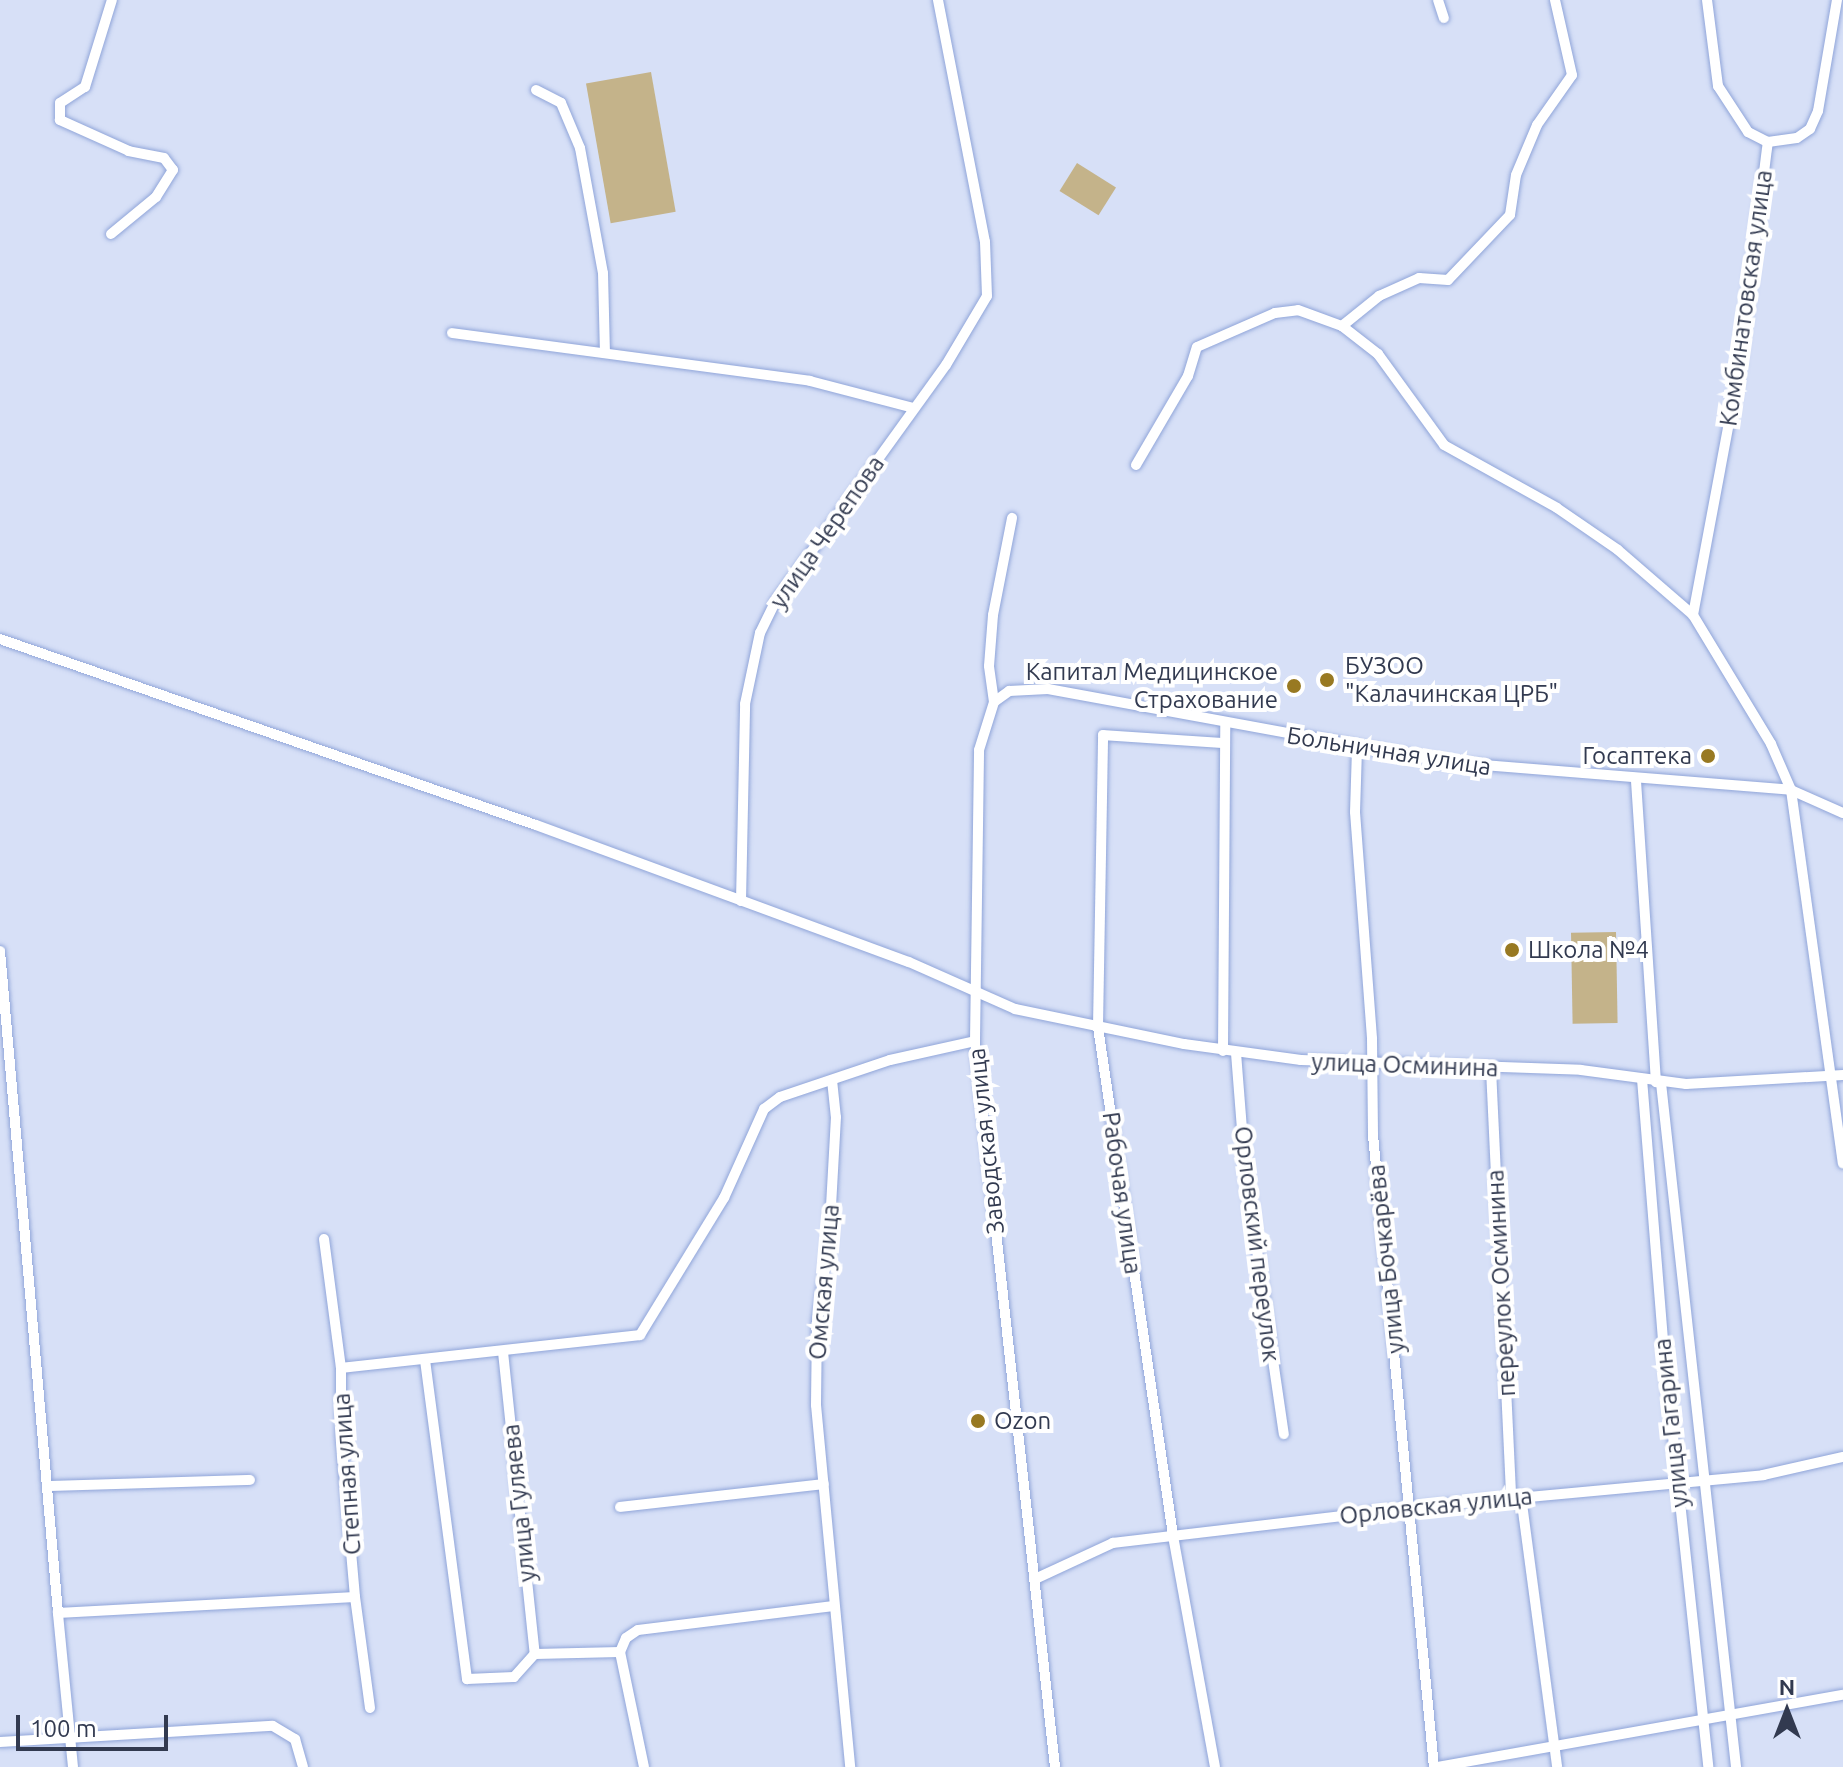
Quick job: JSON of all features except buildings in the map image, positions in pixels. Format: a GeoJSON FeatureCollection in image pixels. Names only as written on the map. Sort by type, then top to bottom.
{"type":"FeatureCollection","features":[{"type":"Feature","properties":{"kind":"street"},"geometry":{"type":"LineString","coordinates":[[111,234],[156,197],[173,170],[164,158],[129,151],[60,120],[60,103],[85,87],[112,0]]}},
{"type":"Feature","properties":{"kind":"street","name":"улица Черепова"},"geometry":{"type":"LineString","coordinates":[[741,901],[745,704],[760,633],[775,602],[972,327],[989,279],[938,0]]}},
{"type":"Feature","properties":{"kind":"street"},"geometry":{"type":"LineString","coordinates":[[1438,0],[1444,18]]}},
{"type":"Feature","properties":{"kind":"street"},"geometry":{"type":"LineString","coordinates":[[1342,326],[1379,296],[1419,278],[1448,280],[1510,215],[1516,175],[1537,125],[1572,75],[1555,0]]}},
{"type":"Feature","properties":{"kind":"street","name":"Комбинатовская улица"},"geometry":{"type":"LineString","coordinates":[[1693,615],[1738,375],[1768,142],[1748,132],[1718,86],[1707,0]]}},
{"type":"Feature","properties":{"kind":"street"},"geometry":{"type":"LineString","coordinates":[[1768,142],[1797,138],[1810,129],[1818,111],[1837,0]]}},
{"type":"Feature","properties":{"kind":"street"},"geometry":{"type":"LineString","coordinates":[[536,90],[551,93],[561,103],[580,148],[603,273],[605,353]]}},
{"type":"Feature","properties":{"kind":"street"},"geometry":{"type":"LineString","coordinates":[[1136,465],[1203,342],[1282,310],[1298,310],[1342,326],[1388,365],[1444,445],[1557,508],[1618,550],[1693,615],[1771,744],[1791,790],[1838,1076],[1843,1163]]}},
{"type":"Feature","properties":{"kind":"street"},"geometry":{"type":"LineString","coordinates":[[452,333],[810,381],[914,408]]}},
{"type":"Feature","properties":{"kind":"street","name":"Заводская улица"},"geometry":{"type":"LineString","coordinates":[[1012,518],[993,615],[989,666],[994,702],[979,750],[973,993],[975,1041],[1055,1767]]}},
{"type":"Feature","properties":{"kind":"street","name":"улица Осминина"},"geometry":{"type":"LineString","coordinates":[[0,639],[909,962],[1015,1009],[1223,1051],[1372,1065],[1581,1070],[1658,1082],[1729,1085],[1838,1076]]}},
{"type":"Feature","properties":{"kind":"street","name":"Больничная улица"},"geometry":{"type":"LineString","coordinates":[[994,702],[1009,691],[1048,689],[1357,749],[1636,781],[1791,790]]}},
{"type":"Feature","properties":{"kind":"street"},"geometry":{"type":"LineString","coordinates":[[1223,1051],[1225,724]]}},
{"type":"Feature","properties":{"kind":"street","name":"Рабочая улица"},"geometry":{"type":"LineString","coordinates":[[1215,1767],[1173,1535],[1098,1027],[1103,735],[1225,743]]}},
{"type":"Feature","properties":{"kind":"street","name":"улица Бочкарёва"},"geometry":{"type":"LineString","coordinates":[[1357,749],[1355,812],[1372,1065],[1373,1135],[1436,1767]]}},
{"type":"Feature","properties":{"kind":"street","name":"улица Гагарина"},"geometry":{"type":"LineString","coordinates":[[1636,781],[1658,1082],[1736,1767]]}},
{"type":"Feature","properties":{"kind":"street"},"geometry":{"type":"LineString","coordinates":[[1791,790],[1843,813]]}},
{"type":"Feature","properties":{"kind":"street"},"geometry":{"type":"LineString","coordinates":[[0,951],[73,1767]]}},
{"type":"Feature","properties":{"kind":"street"},"geometry":{"type":"LineString","coordinates":[[341,1368],[640,1335],[724,1198],[764,1109],[780,1097],[890,1060],[975,1041]]}},
{"type":"Feature","properties":{"kind":"street","name":"Орловский переулок"},"geometry":{"type":"LineString","coordinates":[[1236,1053],[1245,1168],[1284,1434]]}},
{"type":"Feature","properties":{"kind":"street","name":"переулок Осминина"},"geometry":{"type":"LineString","coordinates":[[1491,1069],[1516,1497],[1557,1767]]}},
{"type":"Feature","properties":{"kind":"street","name":"улица Гагарина"},"geometry":{"type":"LineString","coordinates":[[1642,1079],[1677,1481],[1708,1767]]}},
{"type":"Feature","properties":{"kind":"street","name":"Омская улица"},"geometry":{"type":"LineString","coordinates":[[832,1080],[836,1117],[829,1242],[815,1363],[850,1767]]}},
{"type":"Feature","properties":{"kind":"street","name":"Степная улица"},"geometry":{"type":"LineString","coordinates":[[324,1239],[341,1368],[341,1437],[355,1597],[370,1708]]}},
{"type":"Feature","properties":{"kind":"street","name":"улица Гуляева"},"geometry":{"type":"LineString","coordinates":[[503,1352],[535,1654]]}},
{"type":"Feature","properties":{"kind":"street"},"geometry":{"type":"LineString","coordinates":[[425,1360],[463,1671],[474,1680],[514,1677],[535,1654],[620,1652]]}},
{"type":"Feature","properties":{"kind":"street","name":"Орловская улица"},"geometry":{"type":"LineString","coordinates":[[1035,1579],[1113,1543],[1410,1508],[1763,1475],[1843,1457]]}},
{"type":"Feature","properties":{"kind":"street"},"geometry":{"type":"LineString","coordinates":[[47,1486],[250,1480]]}},
{"type":"Feature","properties":{"kind":"street"},"geometry":{"type":"LineString","coordinates":[[620,1507],[824,1484]]}},
{"type":"Feature","properties":{"kind":"street"},"geometry":{"type":"LineString","coordinates":[[58,1613],[355,1597]]}},
{"type":"Feature","properties":{"kind":"street"},"geometry":{"type":"LineString","coordinates":[[644,1767],[620,1652],[626,1638],[638,1630],[834,1606]]}},
{"type":"Feature","properties":{"kind":"street"},"geometry":{"type":"LineString","coordinates":[[1436,1767],[1843,1695]]}},
{"type":"Feature","properties":{"kind":"street"},"geometry":{"type":"LineString","coordinates":[[0,1742],[273,1726],[295,1739],[303,1767]]}},
{"type":"Feature","properties":{"kind":"shaded area"},"geometry":{"type":"Polygon","coordinates":[[[651,72],[676,212],[611,223],[586,83],[651,72]]]}},
{"type":"Feature","properties":{"kind":"shaded area"},"geometry":{"type":"Polygon","coordinates":[[[1077,163],[1116,187],[1099,215],[1060,191],[1077,163]]]}},
{"type":"Feature","properties":{"kind":"shaded area"},"geometry":{"type":"Polygon","coordinates":[[[1616,932],[1618,1023],[1573,1024],[1571,933],[1616,932]]]}},
{"type":"Feature","properties":{"kind":"place","name":"БУЗОО \"Калачинская ЦРБ\""},"geometry":{"type":"Point","coordinates":[1327,680]}},
{"type":"Feature","properties":{"kind":"place","name":"Капитал Медицинское Страхование"},"geometry":{"type":"Point","coordinates":[1294,686]}},
{"type":"Feature","properties":{"kind":"place","name":"Госаптека"},"geometry":{"type":"Point","coordinates":[1708,756]}},
{"type":"Feature","properties":{"kind":"place","name":"Школа №4"},"geometry":{"type":"Point","coordinates":[1512,950]}},
{"type":"Feature","properties":{"kind":"place","name":"Ozon"},"geometry":{"type":"Point","coordinates":[978,1421]}}]}
